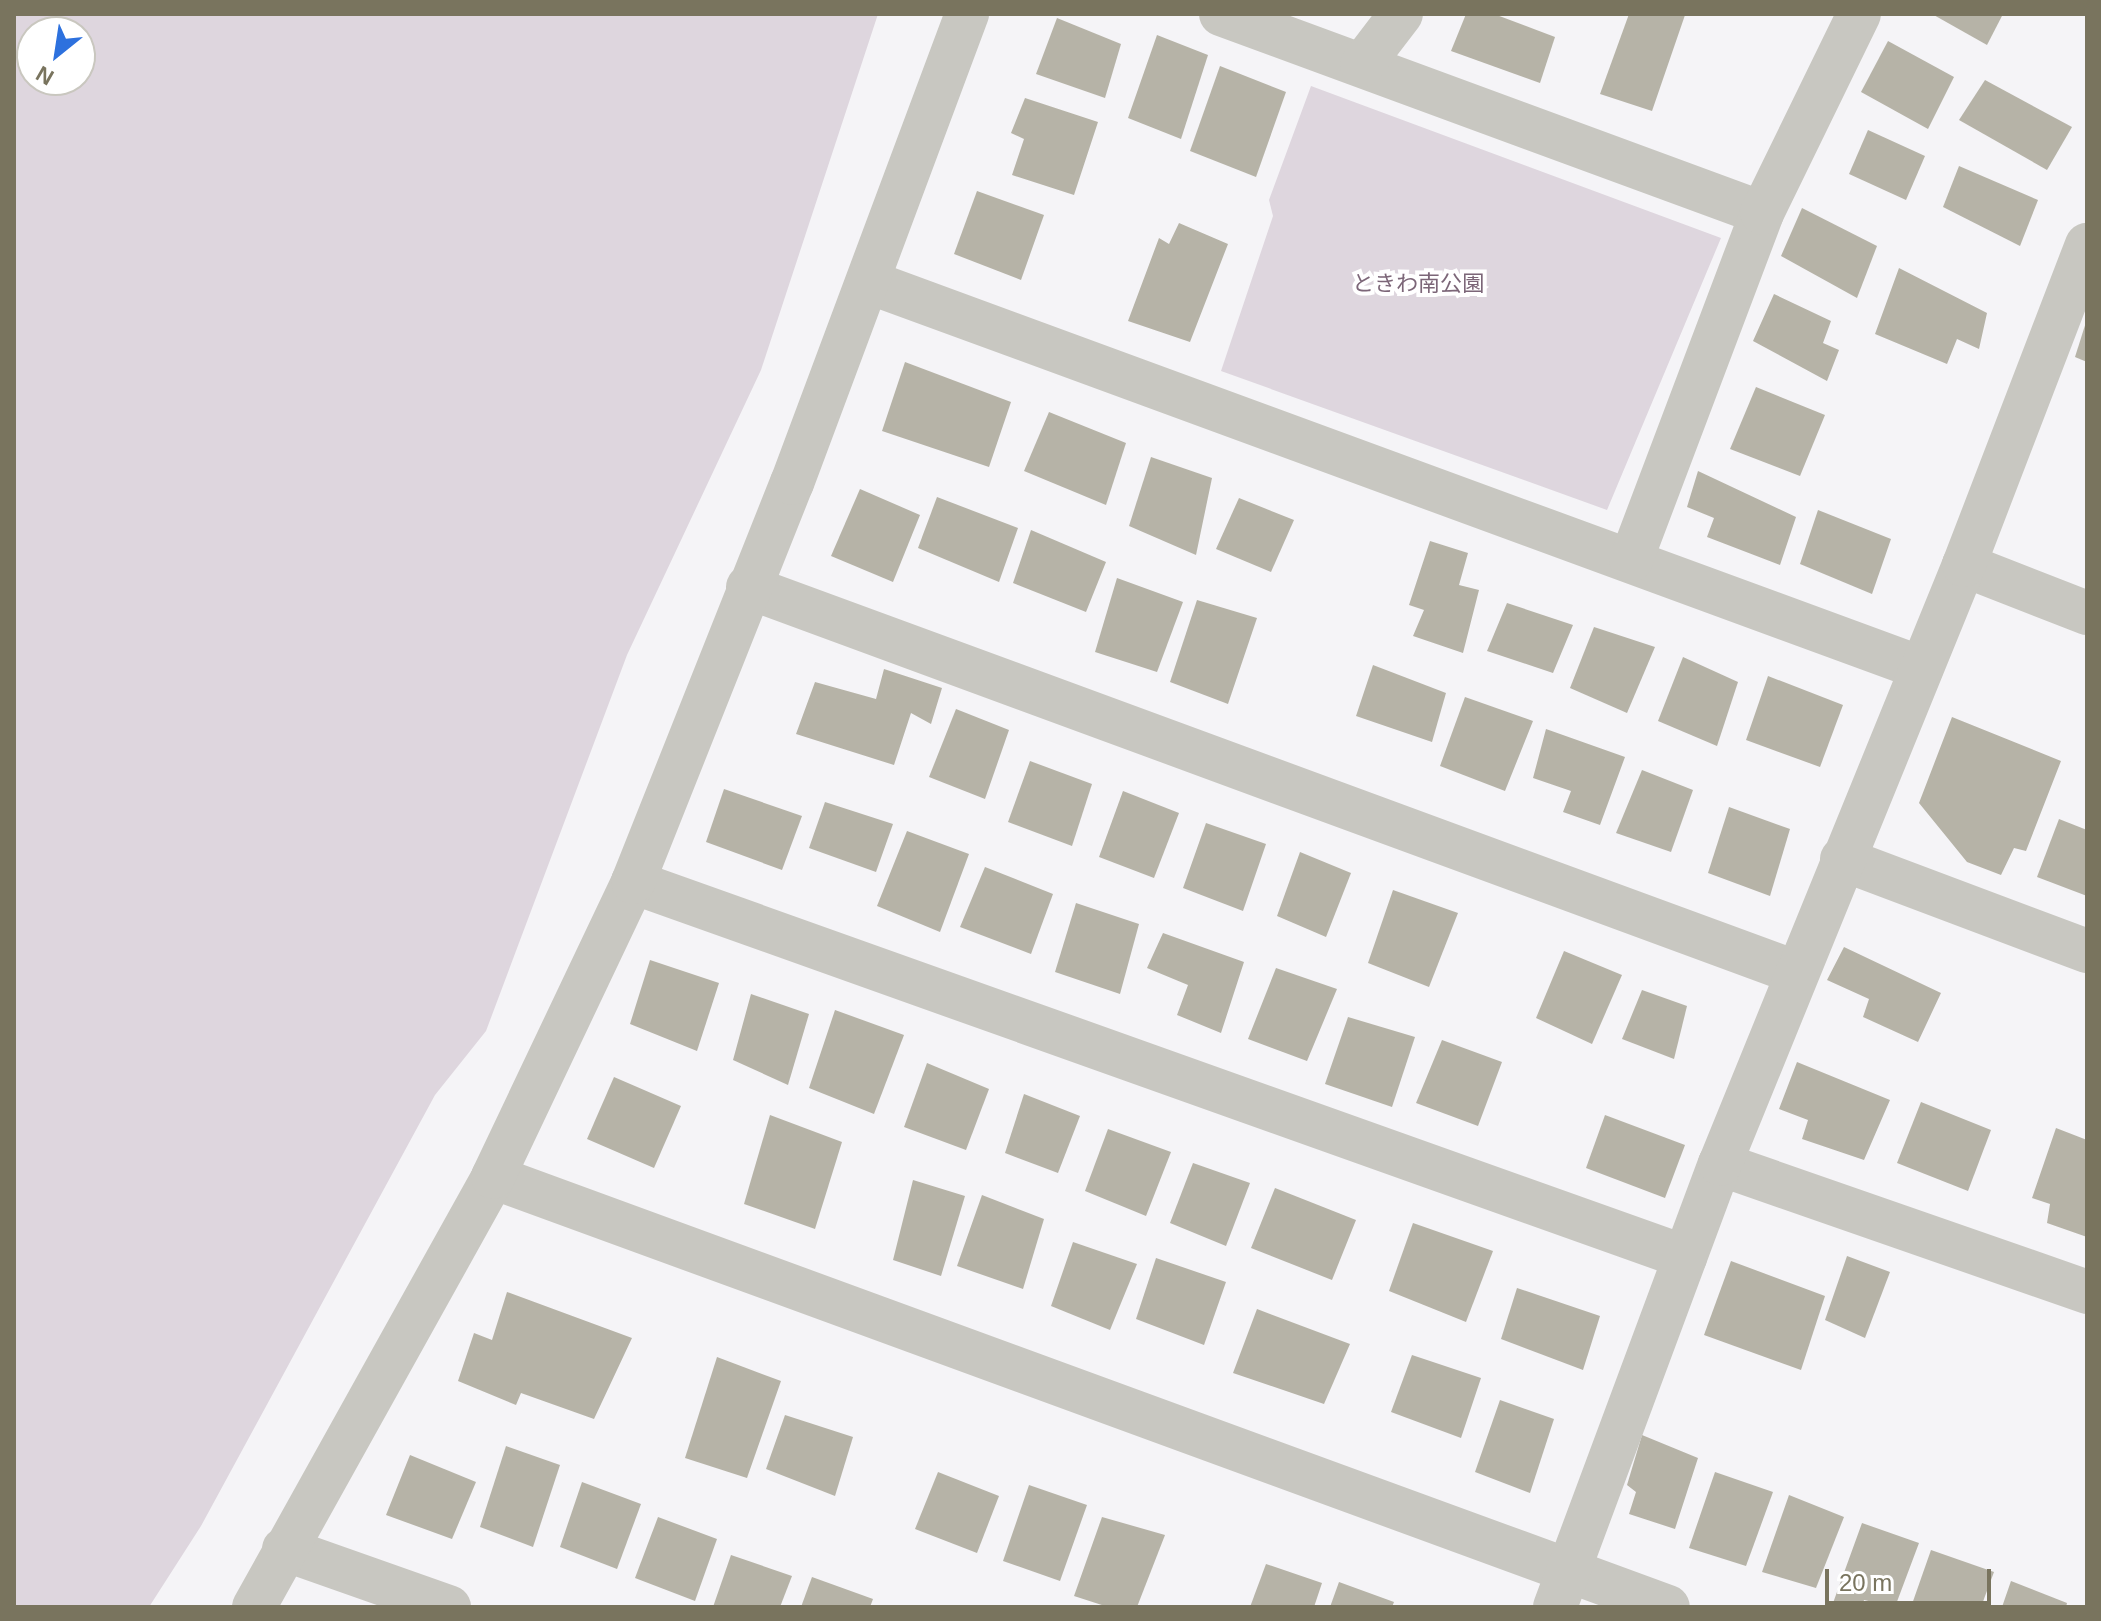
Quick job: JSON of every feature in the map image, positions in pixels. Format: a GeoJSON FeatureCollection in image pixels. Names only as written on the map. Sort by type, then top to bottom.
{"type":"FeatureCollection","features":[{"type":"Feature","properties":{"kind":"street"},"geometry":{"type":"LineString","coordinates":[[254,1607],[493,1177],[633,882],[869,282],[967,14]]}},
{"type":"Feature","properties":{"kind":"street"},"geometry":{"type":"LineString","coordinates":[[1221,14],[1762,213]]}},
{"type":"Feature","properties":{"kind":"street"},"geometry":{"type":"LineString","coordinates":[[1362,65],[1401,14]]}},
{"type":"Feature","properties":{"kind":"street"},"geometry":{"type":"LineString","coordinates":[[1631,560],[1762,213],[1859,14]]}},
{"type":"Feature","properties":{"kind":"street"},"geometry":{"type":"LineString","coordinates":[[1562,1589],[1795,972],[1964,565],[2085,253]]}},
{"type":"Feature","properties":{"kind":"street"},"geometry":{"type":"LineString","coordinates":[[869,282],[1921,668]]}},
{"type":"Feature","properties":{"kind":"street"},"geometry":{"type":"LineString","coordinates":[[1964,565],[2087,613]]}},
{"type":"Feature","properties":{"kind":"street"},"geometry":{"type":"LineString","coordinates":[[748,587],[1795,972]]}},
{"type":"Feature","properties":{"kind":"street"},"geometry":{"type":"LineString","coordinates":[[1842,859],[2087,951]]}},
{"type":"Feature","properties":{"kind":"street"},"geometry":{"type":"LineString","coordinates":[[633,882],[1685,1257]]}},
{"type":"Feature","properties":{"kind":"street"},"geometry":{"type":"LineString","coordinates":[[1720,1164],[2087,1292]]}},
{"type":"Feature","properties":{"kind":"street"},"geometry":{"type":"LineString","coordinates":[[493,1177],[1562,1589],[1668,1607]]}},
{"type":"Feature","properties":{"kind":"street"},"geometry":{"type":"LineString","coordinates":[[284,1549],[449,1607]]}},
{"type":"Feature","properties":{"kind":"green space"},"geometry":{"type":"Polygon","coordinates":[[[14,14],[878,14],[761,370],[627,655],[486,1031],[435,1095],[201,1526],[149,1607],[14,1607],[14,14]]]}},
{"type":"Feature","properties":{"kind":"green space","name":"ときわ南公園"},"geometry":{"type":"Polygon","coordinates":[[[1311,86],[1721,238],[1607,510],[1221,371],[1273,216],[1269,200],[1311,86]]]}},
{"type":"Feature","properties":{"kind":"building"},"geometry":{"type":"Polygon","coordinates":[[[1466,14],[1494,14],[1555,37],[1540,83],[1451,51],[1466,14]]]}},
{"type":"Feature","properties":{"kind":"building"},"geometry":{"type":"Polygon","coordinates":[[[1629,14],[1685,15],[1652,111],[1600,94],[1629,14]]]}},
{"type":"Feature","properties":{"kind":"building"},"geometry":{"type":"Polygon","coordinates":[[[1932,14],[2003,14],[1987,45],[1932,14]]]}},
{"type":"Feature","properties":{"kind":"building"},"geometry":{"type":"Polygon","coordinates":[[[1057,18],[1121,44],[1105,98],[1036,74],[1057,18]]]}},
{"type":"Feature","properties":{"kind":"building"},"geometry":{"type":"Polygon","coordinates":[[[1157,35],[1208,55],[1181,139],[1128,118],[1157,35]]]}},
{"type":"Feature","properties":{"kind":"building"},"geometry":{"type":"Polygon","coordinates":[[[1888,41],[1954,77],[1928,129],[1861,92],[1888,41]]]}},
{"type":"Feature","properties":{"kind":"building"},"geometry":{"type":"Polygon","coordinates":[[[1220,66],[1286,92],[1256,177],[1190,151],[1220,66]]]}},
{"type":"Feature","properties":{"kind":"building"},"geometry":{"type":"Polygon","coordinates":[[[1985,80],[2072,127],[2047,170],[1959,120],[1985,80]]]}},
{"type":"Feature","properties":{"kind":"building"},"geometry":{"type":"Polygon","coordinates":[[[1025,98],[1098,122],[1074,195],[1012,175],[1024,139],[1011,133],[1025,98]]]}},
{"type":"Feature","properties":{"kind":"building"},"geometry":{"type":"Polygon","coordinates":[[[1868,130],[1925,156],[1906,200],[1849,174],[1868,130]]]}},
{"type":"Feature","properties":{"kind":"building"},"geometry":{"type":"Polygon","coordinates":[[[1959,166],[2038,200],[2020,246],[1943,207],[1959,166]]]}},
{"type":"Feature","properties":{"kind":"building"},"geometry":{"type":"Polygon","coordinates":[[[977,191],[1044,215],[1021,280],[954,254],[977,191]]]}},
{"type":"Feature","properties":{"kind":"building"},"geometry":{"type":"Polygon","coordinates":[[[1802,208],[1877,246],[1857,298],[1781,256],[1802,208]]]}},
{"type":"Feature","properties":{"kind":"building"},"geometry":{"type":"Polygon","coordinates":[[[1179,223],[1228,244],[1190,342],[1128,321],[1159,238],[1169,244],[1179,223]]]}},
{"type":"Feature","properties":{"kind":"building"},"geometry":{"type":"Polygon","coordinates":[[[1899,268],[1987,313],[1979,349],[1957,339],[1947,364],[1875,334],[1899,268]]]}},
{"type":"Feature","properties":{"kind":"building"},"geometry":{"type":"Polygon","coordinates":[[[1774,294],[1831,321],[1823,343],[1839,350],[1827,381],[1753,341],[1774,294]]]}},
{"type":"Feature","properties":{"kind":"building"},"geometry":{"type":"Polygon","coordinates":[[[2087,319],[2087,362],[2075,357],[2087,319]]]}},
{"type":"Feature","properties":{"kind":"building"},"geometry":{"type":"Polygon","coordinates":[[[905,362],[1011,402],[989,467],[882,431],[905,362]]]}},
{"type":"Feature","properties":{"kind":"building"},"geometry":{"type":"Polygon","coordinates":[[[1756,387],[1825,415],[1800,476],[1730,449],[1756,387]]]}},
{"type":"Feature","properties":{"kind":"building"},"geometry":{"type":"Polygon","coordinates":[[[1049,412],[1126,443],[1106,505],[1024,471],[1049,412]]]}},
{"type":"Feature","properties":{"kind":"building"},"geometry":{"type":"Polygon","coordinates":[[[1151,457],[1212,478],[1196,555],[1129,526],[1151,457]]]}},
{"type":"Feature","properties":{"kind":"building"},"geometry":{"type":"Polygon","coordinates":[[[1698,471],[1796,517],[1780,565],[1707,537],[1714,518],[1687,507],[1698,471]]]}},
{"type":"Feature","properties":{"kind":"building"},"geometry":{"type":"Polygon","coordinates":[[[860,489],[920,515],[893,582],[831,556],[860,489]]]}},
{"type":"Feature","properties":{"kind":"building"},"geometry":{"type":"Polygon","coordinates":[[[937,497],[1018,528],[999,582],[918,548],[937,497]]]}},
{"type":"Feature","properties":{"kind":"building"},"geometry":{"type":"Polygon","coordinates":[[[1239,498],[1294,520],[1271,572],[1216,549],[1239,498]]]}},
{"type":"Feature","properties":{"kind":"building"},"geometry":{"type":"Polygon","coordinates":[[[1818,510],[1891,539],[1872,594],[1800,564],[1818,510]]]}},
{"type":"Feature","properties":{"kind":"building"},"geometry":{"type":"Polygon","coordinates":[[[1031,530],[1106,562],[1086,612],[1013,583],[1031,530]]]}},
{"type":"Feature","properties":{"kind":"building"},"geometry":{"type":"Polygon","coordinates":[[[1430,541],[1468,553],[1459,585],[1479,590],[1463,653],[1413,636],[1424,610],[1409,605],[1430,541]]]}},
{"type":"Feature","properties":{"kind":"building"},"geometry":{"type":"Polygon","coordinates":[[[1117,578],[1183,602],[1157,672],[1095,652],[1117,578]]]}},
{"type":"Feature","properties":{"kind":"building"},"geometry":{"type":"Polygon","coordinates":[[[1197,600],[1257,618],[1228,704],[1170,682],[1197,600]]]}},
{"type":"Feature","properties":{"kind":"building"},"geometry":{"type":"Polygon","coordinates":[[[1507,603],[1573,625],[1553,673],[1487,651],[1507,603]]]}},
{"type":"Feature","properties":{"kind":"building"},"geometry":{"type":"Polygon","coordinates":[[[1594,627],[1655,647],[1627,713],[1570,688],[1594,627]]]}},
{"type":"Feature","properties":{"kind":"building"},"geometry":{"type":"Polygon","coordinates":[[[1683,657],[1738,682],[1717,746],[1658,721],[1683,657]]]}},
{"type":"Feature","properties":{"kind":"building"},"geometry":{"type":"Polygon","coordinates":[[[1373,665],[1446,693],[1432,742],[1356,716],[1373,665]]]}},
{"type":"Feature","properties":{"kind":"building"},"geometry":{"type":"Polygon","coordinates":[[[884,669],[942,688],[931,724],[911,713],[894,765],[796,734],[815,682],[876,699],[884,669]]]}},
{"type":"Feature","properties":{"kind":"building"},"geometry":{"type":"Polygon","coordinates":[[[1768,676],[1843,705],[1820,767],[1746,740],[1768,676]]]}},
{"type":"Feature","properties":{"kind":"building"},"geometry":{"type":"Polygon","coordinates":[[[1465,697],[1533,721],[1505,791],[1440,766],[1465,697]]]}},
{"type":"Feature","properties":{"kind":"building"},"geometry":{"type":"Polygon","coordinates":[[[956,709],[1009,730],[985,799],[929,777],[956,709]]]}},
{"type":"Feature","properties":{"kind":"building"},"geometry":{"type":"Polygon","coordinates":[[[1952,717],[2061,761],[2026,851],[2014,848],[2001,875],[1967,862],[1919,803],[1952,717]]]}},
{"type":"Feature","properties":{"kind":"building"},"geometry":{"type":"Polygon","coordinates":[[[1546,729],[1625,757],[1600,825],[1563,812],[1571,791],[1533,778],[1546,729]]]}},
{"type":"Feature","properties":{"kind":"building"},"geometry":{"type":"Polygon","coordinates":[[[1030,761],[1092,784],[1072,846],[1008,822],[1030,761]]]}},
{"type":"Feature","properties":{"kind":"building"},"geometry":{"type":"Polygon","coordinates":[[[1642,770],[1693,790],[1671,852],[1616,833],[1642,770]]]}},
{"type":"Feature","properties":{"kind":"building"},"geometry":{"type":"Polygon","coordinates":[[[724,789],[802,816],[782,870],[706,842],[724,789]]]}},
{"type":"Feature","properties":{"kind":"building"},"geometry":{"type":"Polygon","coordinates":[[[1123,791],[1179,813],[1154,878],[1099,857],[1123,791]]]}},
{"type":"Feature","properties":{"kind":"building"},"geometry":{"type":"Polygon","coordinates":[[[825,802],[893,824],[876,872],[809,848],[825,802]]]}},
{"type":"Feature","properties":{"kind":"building"},"geometry":{"type":"Polygon","coordinates":[[[1729,807],[1790,829],[1770,896],[1708,873],[1729,807]]]}},
{"type":"Feature","properties":{"kind":"building"},"geometry":{"type":"Polygon","coordinates":[[[2059,819],[2087,830],[2087,896],[2037,877],[2059,819]]]}},
{"type":"Feature","properties":{"kind":"building"},"geometry":{"type":"Polygon","coordinates":[[[1206,823],[1266,844],[1243,911],[1183,888],[1206,823]]]}},
{"type":"Feature","properties":{"kind":"building"},"geometry":{"type":"Polygon","coordinates":[[[907,831],[969,854],[940,932],[877,906],[907,831]]]}},
{"type":"Feature","properties":{"kind":"building"},"geometry":{"type":"Polygon","coordinates":[[[1300,852],[1351,873],[1326,937],[1277,916],[1300,852]]]}},
{"type":"Feature","properties":{"kind":"building"},"geometry":{"type":"Polygon","coordinates":[[[985,867],[1053,894],[1031,954],[960,927],[985,867]]]}},
{"type":"Feature","properties":{"kind":"building"},"geometry":{"type":"Polygon","coordinates":[[[1393,890],[1458,913],[1429,987],[1368,963],[1393,890]]]}},
{"type":"Feature","properties":{"kind":"building"},"geometry":{"type":"Polygon","coordinates":[[[1076,903],[1139,924],[1120,994],[1055,972],[1076,903]]]}},
{"type":"Feature","properties":{"kind":"building"},"geometry":{"type":"Polygon","coordinates":[[[1163,933],[1244,962],[1221,1033],[1177,1015],[1188,985],[1147,968],[1163,933]]]}},
{"type":"Feature","properties":{"kind":"building"},"geometry":{"type":"Polygon","coordinates":[[[1844,947],[1941,993],[1918,1042],[1863,1017],[1869,999],[1827,980],[1844,947]]]}},
{"type":"Feature","properties":{"kind":"building"},"geometry":{"type":"Polygon","coordinates":[[[1564,951],[1622,975],[1592,1044],[1536,1018],[1564,951]]]}},
{"type":"Feature","properties":{"kind":"building"},"geometry":{"type":"Polygon","coordinates":[[[650,960],[719,983],[697,1051],[630,1024],[650,960]]]}},
{"type":"Feature","properties":{"kind":"building"},"geometry":{"type":"Polygon","coordinates":[[[1276,968],[1337,989],[1307,1061],[1248,1039],[1276,968]]]}},
{"type":"Feature","properties":{"kind":"building"},"geometry":{"type":"Polygon","coordinates":[[[1642,990],[1687,1006],[1674,1059],[1622,1039],[1642,990]]]}},
{"type":"Feature","properties":{"kind":"building"},"geometry":{"type":"Polygon","coordinates":[[[751,994],[809,1014],[788,1085],[733,1060],[751,994]]]}},
{"type":"Feature","properties":{"kind":"building"},"geometry":{"type":"Polygon","coordinates":[[[835,1010],[904,1035],[874,1114],[809,1088],[835,1010]]]}},
{"type":"Feature","properties":{"kind":"building"},"geometry":{"type":"Polygon","coordinates":[[[1348,1017],[1415,1037],[1392,1107],[1325,1084],[1348,1017]]]}},
{"type":"Feature","properties":{"kind":"building"},"geometry":{"type":"Polygon","coordinates":[[[1442,1040],[1502,1062],[1478,1126],[1416,1103],[1442,1040]]]}},
{"type":"Feature","properties":{"kind":"building"},"geometry":{"type":"Polygon","coordinates":[[[1797,1062],[1890,1100],[1864,1160],[1802,1139],[1808,1120],[1779,1109],[1797,1062]]]}},
{"type":"Feature","properties":{"kind":"building"},"geometry":{"type":"Polygon","coordinates":[[[927,1063],[989,1089],[966,1150],[904,1127],[927,1063]]]}},
{"type":"Feature","properties":{"kind":"building"},"geometry":{"type":"Polygon","coordinates":[[[614,1077],[681,1106],[654,1168],[587,1139],[614,1077]]]}},
{"type":"Feature","properties":{"kind":"building"},"geometry":{"type":"Polygon","coordinates":[[[1024,1094],[1080,1116],[1058,1173],[1005,1153],[1024,1094]]]}},
{"type":"Feature","properties":{"kind":"building"},"geometry":{"type":"Polygon","coordinates":[[[1921,1102],[1991,1130],[1968,1191],[1897,1163],[1921,1102]]]}},
{"type":"Feature","properties":{"kind":"building"},"geometry":{"type":"Polygon","coordinates":[[[770,1115],[842,1142],[815,1229],[744,1204],[770,1115]]]}},
{"type":"Feature","properties":{"kind":"building"},"geometry":{"type":"Polygon","coordinates":[[[1605,1115],[1685,1145],[1665,1198],[1586,1168],[1605,1115]]]}},
{"type":"Feature","properties":{"kind":"building"},"geometry":{"type":"Polygon","coordinates":[[[2056,1128],[2087,1140],[2087,1237],[2047,1223],[2050,1204],[2032,1198],[2056,1128]]]}},
{"type":"Feature","properties":{"kind":"building"},"geometry":{"type":"Polygon","coordinates":[[[1108,1129],[1171,1152],[1146,1216],[1085,1191],[1108,1129]]]}},
{"type":"Feature","properties":{"kind":"building"},"geometry":{"type":"Polygon","coordinates":[[[1193,1163],[1250,1183],[1226,1246],[1170,1223],[1193,1163]]]}},
{"type":"Feature","properties":{"kind":"building"},"geometry":{"type":"Polygon","coordinates":[[[913,1180],[965,1196],[941,1276],[893,1260],[913,1180]]]}},
{"type":"Feature","properties":{"kind":"building"},"geometry":{"type":"Polygon","coordinates":[[[1275,1188],[1356,1220],[1332,1280],[1251,1248],[1275,1188]]]}},
{"type":"Feature","properties":{"kind":"building"},"geometry":{"type":"Polygon","coordinates":[[[982,1195],[1044,1219],[1023,1289],[957,1266],[982,1195]]]}},
{"type":"Feature","properties":{"kind":"building"},"geometry":{"type":"Polygon","coordinates":[[[1413,1223],[1493,1251],[1466,1322],[1389,1291],[1413,1223]]]}},
{"type":"Feature","properties":{"kind":"building"},"geometry":{"type":"Polygon","coordinates":[[[1073,1242],[1137,1264],[1110,1330],[1051,1306],[1073,1242]]]}},
{"type":"Feature","properties":{"kind":"building"},"geometry":{"type":"Polygon","coordinates":[[[1847,1256],[1890,1272],[1865,1338],[1825,1320],[1847,1256]]]}},
{"type":"Feature","properties":{"kind":"building"},"geometry":{"type":"Polygon","coordinates":[[[1156,1258],[1226,1282],[1204,1345],[1136,1319],[1156,1258]]]}},
{"type":"Feature","properties":{"kind":"building"},"geometry":{"type":"Polygon","coordinates":[[[1731,1261],[1825,1296],[1801,1370],[1704,1335],[1731,1261]]]}},
{"type":"Feature","properties":{"kind":"building"},"geometry":{"type":"Polygon","coordinates":[[[1517,1288],[1600,1316],[1583,1370],[1501,1339],[1517,1288]]]}},
{"type":"Feature","properties":{"kind":"building"},"geometry":{"type":"Polygon","coordinates":[[[507,1292],[632,1338],[594,1419],[521,1393],[516,1405],[458,1381],[474,1333],[492,1340],[507,1292]]]}},
{"type":"Feature","properties":{"kind":"building"},"geometry":{"type":"Polygon","coordinates":[[[1257,1309],[1350,1344],[1324,1404],[1233,1373],[1257,1309]]]}},
{"type":"Feature","properties":{"kind":"building"},"geometry":{"type":"Polygon","coordinates":[[[1412,1355],[1481,1378],[1461,1438],[1391,1412],[1412,1355]]]}},
{"type":"Feature","properties":{"kind":"building"},"geometry":{"type":"Polygon","coordinates":[[[717,1357],[781,1381],[747,1478],[685,1458],[717,1357]]]}},
{"type":"Feature","properties":{"kind":"building"},"geometry":{"type":"Polygon","coordinates":[[[1500,1400],[1554,1419],[1530,1493],[1475,1472],[1500,1400]]]}},
{"type":"Feature","properties":{"kind":"building"},"geometry":{"type":"Polygon","coordinates":[[[785,1415],[853,1437],[835,1496],[766,1469],[785,1415]]]}},
{"type":"Feature","properties":{"kind":"building"},"geometry":{"type":"Polygon","coordinates":[[[1642,1435],[1698,1458],[1675,1529],[1629,1514],[1636,1492],[1627,1485],[1642,1435]]]}},
{"type":"Feature","properties":{"kind":"building"},"geometry":{"type":"Polygon","coordinates":[[[506,1446],[560,1465],[533,1547],[480,1527],[506,1446]]]}},
{"type":"Feature","properties":{"kind":"building"},"geometry":{"type":"Polygon","coordinates":[[[410,1455],[476,1482],[452,1539],[386,1515],[410,1455]]]}},
{"type":"Feature","properties":{"kind":"building"},"geometry":{"type":"Polygon","coordinates":[[[938,1472],[999,1496],[977,1553],[915,1529],[938,1472]]]}},
{"type":"Feature","properties":{"kind":"building"},"geometry":{"type":"Polygon","coordinates":[[[1715,1472],[1773,1492],[1746,1566],[1689,1548],[1715,1472]]]}},
{"type":"Feature","properties":{"kind":"building"},"geometry":{"type":"Polygon","coordinates":[[[582,1482],[641,1504],[617,1569],[560,1547],[582,1482]]]}},
{"type":"Feature","properties":{"kind":"building"},"geometry":{"type":"Polygon","coordinates":[[[1029,1485],[1087,1505],[1060,1581],[1003,1561],[1029,1485]]]}},
{"type":"Feature","properties":{"kind":"building"},"geometry":{"type":"Polygon","coordinates":[[[1789,1495],[1844,1517],[1816,1588],[1762,1572],[1789,1495]]]}},
{"type":"Feature","properties":{"kind":"building"},"geometry":{"type":"Polygon","coordinates":[[[658,1517],[717,1539],[695,1601],[635,1578],[658,1517]]]}},
{"type":"Feature","properties":{"kind":"building"},"geometry":{"type":"Polygon","coordinates":[[[1102,1517],[1165,1535],[1137,1607],[1108,1607],[1074,1596],[1102,1517]]]}},
{"type":"Feature","properties":{"kind":"building"},"geometry":{"type":"Polygon","coordinates":[[[1862,1523],[1919,1543],[1895,1607],[1864,1600],[1862,1607],[1833,1603],[1862,1523]]]}},
{"type":"Feature","properties":{"kind":"building"},"geometry":{"type":"Polygon","coordinates":[[[1931,1550],[1994,1572],[1981,1607],[1911,1607],[1931,1550]]]}},
{"type":"Feature","properties":{"kind":"building"},"geometry":{"type":"Polygon","coordinates":[[[731,1555],[792,1576],[780,1607],[713,1607],[731,1555]]]}},
{"type":"Feature","properties":{"kind":"building"},"geometry":{"type":"Polygon","coordinates":[[[1266,1564],[1322,1583],[1314,1607],[1250,1607],[1266,1564]]]}},
{"type":"Feature","properties":{"kind":"building"},"geometry":{"type":"Polygon","coordinates":[[[812,1577],[873,1599],[870,1607],[801,1607],[812,1577]]]}},
{"type":"Feature","properties":{"kind":"building"},"geometry":{"type":"Polygon","coordinates":[[[2011,1581],[2067,1603],[2066,1607],[2002,1607],[2011,1581]]]}},
{"type":"Feature","properties":{"kind":"building"},"geometry":{"type":"Polygon","coordinates":[[[1339,1582],[1394,1602],[1392,1607],[1330,1607],[1339,1582]]]}}]}
